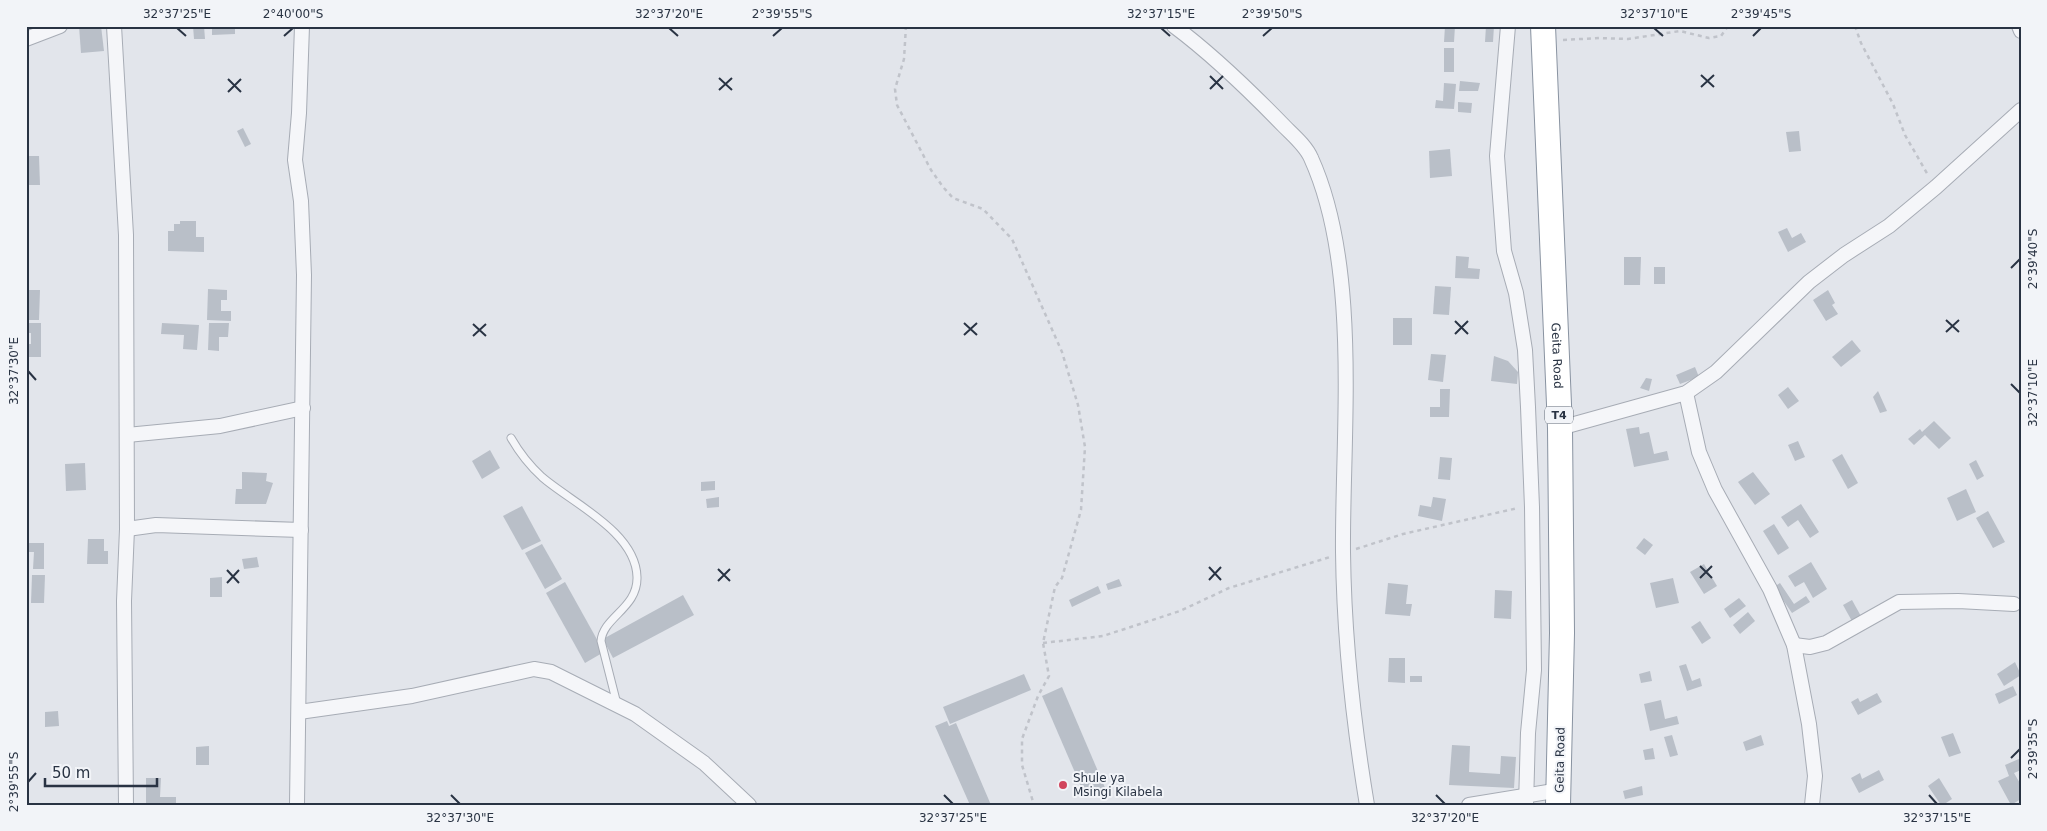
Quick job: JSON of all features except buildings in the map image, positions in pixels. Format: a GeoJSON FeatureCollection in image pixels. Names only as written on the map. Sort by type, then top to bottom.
{"type":"FeatureCollection","features":[{"type":"Feature","properties":{"kind":"highway","name":"Geita Road"},"geometry":{"type":"LineString","coordinates":[[1544,34],[1560,428],[1562,634],[1559,797]]}},
{"type":"Feature","properties":{"kind":"street"},"geometry":{"type":"LineString","coordinates":[[26,39],[60,26]]}},
{"type":"Feature","properties":{"kind":"street"},"geometry":{"type":"LineString","coordinates":[[114,26],[126,235],[127,529],[124,601],[126,805]]}},
{"type":"Feature","properties":{"kind":"street"},"geometry":{"type":"LineString","coordinates":[[297,805],[303,408],[303,235],[301,202],[295,160],[299,113],[302,26]]}},
{"type":"Feature","properties":{"kind":"street"},"geometry":{"type":"LineString","coordinates":[[1174,26],[1261,102],[1290,132],[1310,156],[1323,191],[1336,244],[1342,308],[1345,387],[1343,553],[1352,701],[1367,805]]}},
{"type":"Feature","properties":{"kind":"street"},"geometry":{"type":"LineString","coordinates":[[1508,26],[1497,156],[1504,251],[1516,293],[1524,350],[1532,507],[1534,670],[1528,733],[1527,799]]}},
{"type":"Feature","properties":{"kind":"street"},"geometry":{"type":"LineString","coordinates":[[2019,26],[2021,31]]}},
{"type":"Feature","properties":{"kind":"street"},"geometry":{"type":"LineString","coordinates":[[1560,428],[1686,393],[1716,372],[1809,282],[1889,226],[1936,187],[2021,110]]}},
{"type":"Feature","properties":{"kind":"street"},"geometry":{"type":"LineString","coordinates":[[1686,393],[1699,452],[1715,490],[1770,589],[1794,645],[1809,724],[1815,776],[1812,805]]}},
{"type":"Feature","properties":{"kind":"street"},"geometry":{"type":"LineString","coordinates":[[127,436],[220,426],[303,408]]}},
{"type":"Feature","properties":{"kind":"street"},"geometry":{"type":"LineString","coordinates":[[127,529],[156,525],[301,530]]}},
{"type":"Feature","properties":{"kind":"street"},"geometry":{"type":"LineString","coordinates":[[1794,645],[1810,648],[1826,643],[1899,602],[1958,601],[2014,604]]}},
{"type":"Feature","properties":{"kind":"street"},"geometry":{"type":"LineString","coordinates":[[299,712],[412,696],[534,669],[552,672],[635,714],[704,763],[749,805]]}},
{"type":"Feature","properties":{"kind":"street"},"geometry":{"type":"LineString","coordinates":[[1469,805],[1559,797]]}},
{"type":"Feature","properties":{"kind":"lane"},"geometry":{"type":"LineString","coordinates":[[511,438],[519,451],[541,476],[615,532],[629,549],[636,566],[638,578],[629,604],[602,634],[601,642],[618,705]]}},
{"type":"Feature","properties":{"kind":"path"},"geometry":{"type":"LineString","coordinates":[[906,26],[904,58],[896,89],[897,105],[931,170],[943,187],[953,198],[983,210],[1012,239],[1062,352],[1078,405],[1085,447],[1081,510],[1062,578],[1055,587],[1043,643],[1049,676],[1038,696],[1022,739],[1022,765],[1034,805]]}},
{"type":"Feature","properties":{"kind":"path"},"geometry":{"type":"LineString","coordinates":[[1544,34],[1628,39],[1680,32],[1709,38],[1721,36],[1728,26]]}},
{"type":"Feature","properties":{"kind":"path"},"geometry":{"type":"LineString","coordinates":[[1855,26],[1861,43],[1893,104],[1905,135],[1936,187]]}},
{"type":"Feature","properties":{"kind":"path"},"geometry":{"type":"LineString","coordinates":[[1043,643],[1103,636],[1180,611],[1229,588],[1412,532],[1513,509],[1532,507]]}},
{"type":"Feature","properties":{"kind":"place","name":"Shule ya Msingi Kilabela"},"geometry":{"type":"Point","coordinates":[1063,785]}}]}
